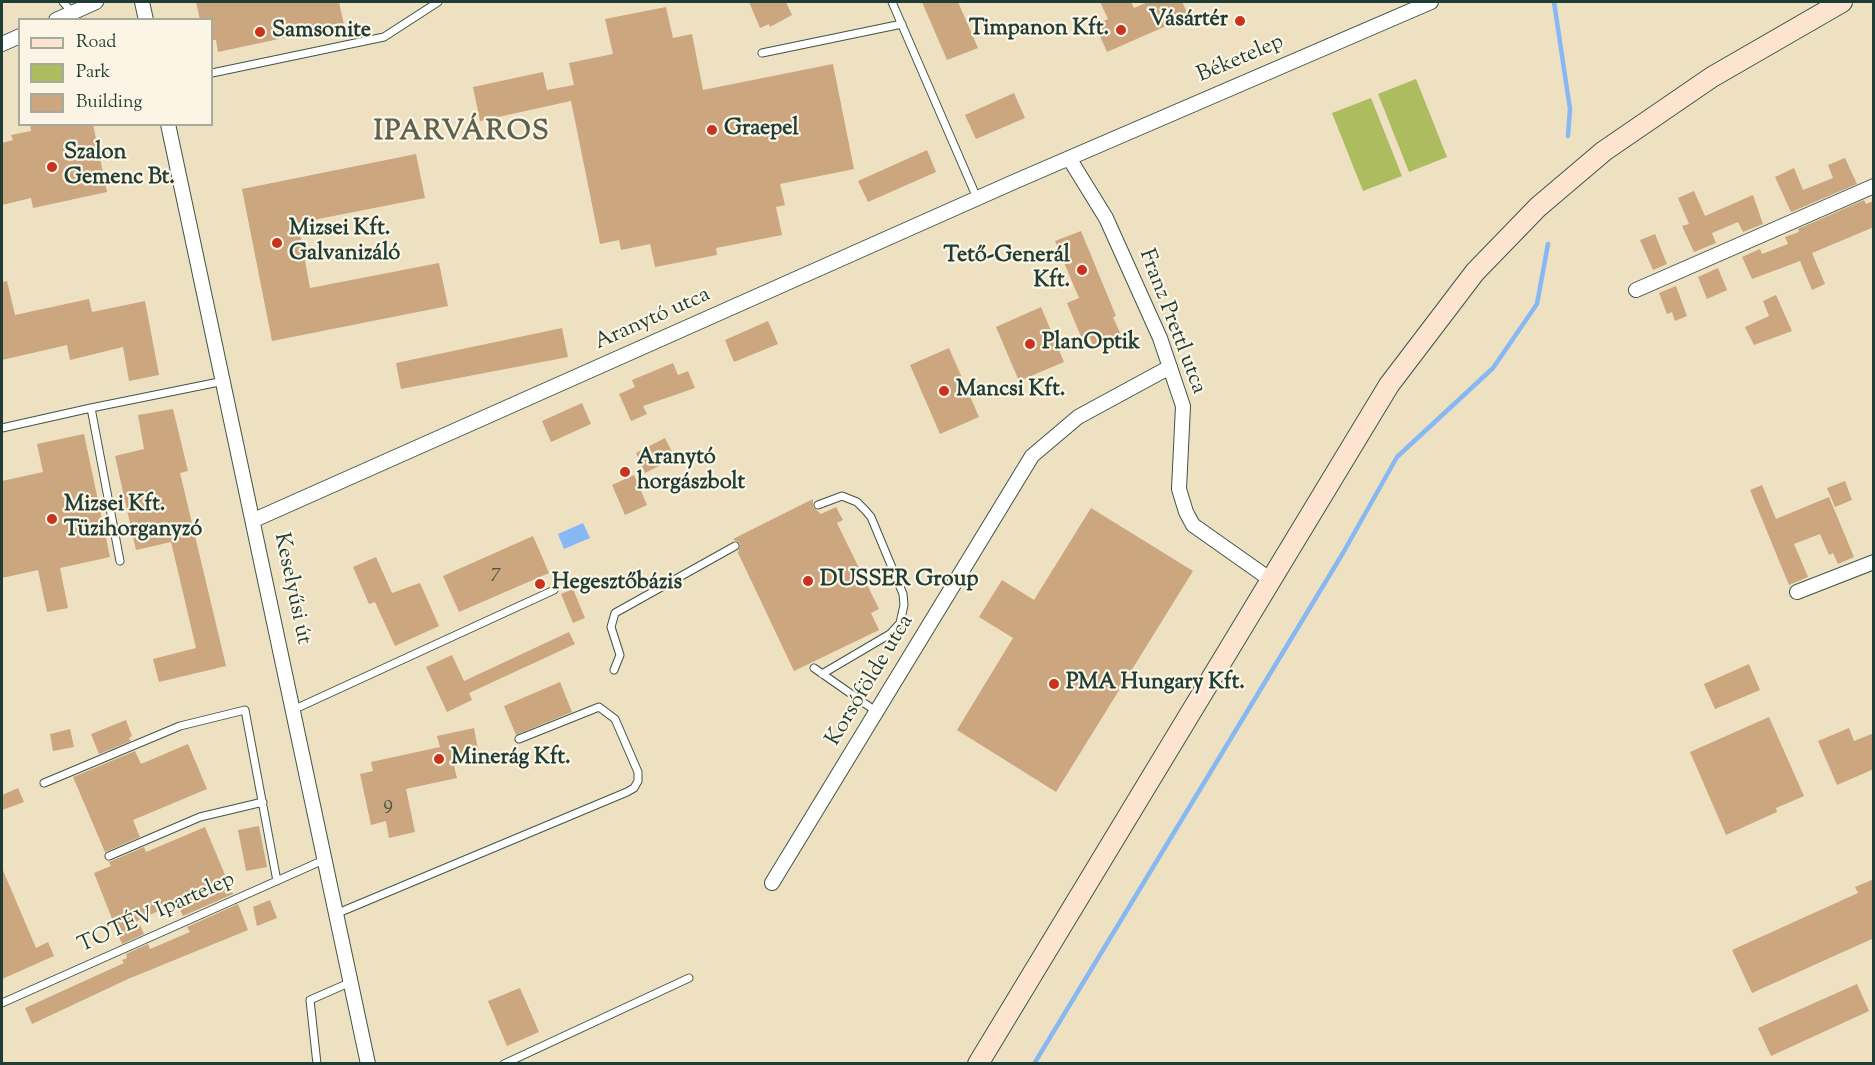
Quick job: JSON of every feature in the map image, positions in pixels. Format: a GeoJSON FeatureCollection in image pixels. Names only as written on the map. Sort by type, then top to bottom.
{"type":"FeatureCollection","features":[{"type":"Feature","properties":{"kind":"main road"},"geometry":{"type":"LineString","coordinates":[[978,1064],[1389,385],[1460,290],[1508,235],[1572,177],[1649,118],[1712,77],[1842,2]]}},
{"type":"Feature","properties":{"kind":"street"},"geometry":{"type":"LineString","coordinates":[[68,7],[96,2]]}},
{"type":"Feature","properties":{"kind":"street"},"geometry":{"type":"LineString","coordinates":[[142,2],[146,18]]}},
{"type":"Feature","properties":{"kind":"street","name":"Béketelep"},"geometry":{"type":"LineString","coordinates":[[1069,158],[1431,2]]}},
{"type":"Feature","properties":{"kind":"street"},"geometry":{"type":"LineString","coordinates":[[2,44],[18,37]]}},
{"type":"Feature","properties":{"kind":"street","name":"Keselyűsi út"},"geometry":{"type":"LineString","coordinates":[[168,126],[295,709],[368,1064]]}},
{"type":"Feature","properties":{"kind":"street","name":"Aranytó utca"},"geometry":{"type":"LineString","coordinates":[[254,520],[1069,158]]}},
{"type":"Feature","properties":{"kind":"street","name":"Franz Prettl utca"},"geometry":{"type":"LineString","coordinates":[[1069,158],[1106,218],[1160,338],[1183,406],[1179,489],[1186,512],[1193,525],[1271,580]]}},
{"type":"Feature","properties":{"kind":"street"},"geometry":{"type":"LineString","coordinates":[[1636,290],[1874,186]]}},
{"type":"Feature","properties":{"kind":"street","name":"Korsófölde utca"},"geometry":{"type":"LineString","coordinates":[[772,883],[1032,456],[1078,417],[1170,367]]}},
{"type":"Feature","properties":{"kind":"street"},"geometry":{"type":"LineString","coordinates":[[1797,592],[1874,562]]}},
{"type":"Feature","properties":{"kind":"lane"},"geometry":{"type":"LineString","coordinates":[[213,73],[384,37],[438,2]]}},
{"type":"Feature","properties":{"kind":"lane"},"geometry":{"type":"LineString","coordinates":[[892,2],[977,198]]}},
{"type":"Feature","properties":{"kind":"lane"},"geometry":{"type":"LineString","coordinates":[[762,52],[902,24]]}},
{"type":"Feature","properties":{"kind":"lane"},"geometry":{"type":"LineString","coordinates":[[2,428],[224,381]]}},
{"type":"Feature","properties":{"kind":"lane"},"geometry":{"type":"LineString","coordinates":[[91,408],[120,561]]}},
{"type":"Feature","properties":{"kind":"lane"},"geometry":{"type":"LineString","coordinates":[[818,505],[842,496],[857,502],[865,510],[880,539],[904,605],[900,623],[890,634],[822,674]]}},
{"type":"Feature","properties":{"kind":"lane"},"geometry":{"type":"LineString","coordinates":[[614,669],[620,655],[611,627],[615,613],[735,546]]}},
{"type":"Feature","properties":{"kind":"lane"},"geometry":{"type":"LineString","coordinates":[[295,709],[554,590]]}},
{"type":"Feature","properties":{"kind":"lane"},"geometry":{"type":"LineString","coordinates":[[814,668],[877,712]]}},
{"type":"Feature","properties":{"kind":"lane"},"geometry":{"type":"LineString","coordinates":[[338,913],[627,792],[634,788],[638,781],[638,772],[615,719],[608,711],[599,707],[519,740]]}},
{"type":"Feature","properties":{"kind":"lane"},"geometry":{"type":"LineString","coordinates":[[44,783],[180,726],[245,710],[278,881]]}},
{"type":"Feature","properties":{"kind":"lane"},"geometry":{"type":"LineString","coordinates":[[109,856],[200,817],[263,802]]}},
{"type":"Feature","properties":{"kind":"lane","name":"TOTÉV Ipartelep"},"geometry":{"type":"LineString","coordinates":[[2,1003],[326,859]]}},
{"type":"Feature","properties":{"kind":"lane"},"geometry":{"type":"LineString","coordinates":[[504,1064],[689,978]]}},
{"type":"Feature","properties":{"kind":"lane"},"geometry":{"type":"LineString","coordinates":[[317,1064],[310,1000],[351,982]]}},
{"type":"Feature","properties":{"kind":"green space"},"geometry":{"type":"Polygon","coordinates":[[[1416,79],[1447,157],[1409,172],[1378,94],[1416,79]]]}},
{"type":"Feature","properties":{"kind":"green space"},"geometry":{"type":"Polygon","coordinates":[[[1371,98],[1402,176],[1363,191],[1332,113],[1371,98]]]}},
{"type":"Feature","properties":{"kind":"water"},"geometry":{"type":"Polygon","coordinates":[[[583,523],[590,538],[564,549],[558,534],[583,523]]]}},
{"type":"Feature","properties":{"kind":"building","name":"Samsonite"},"geometry":{"type":"Polygon","coordinates":[[[196,2],[339,2],[344,25],[218,52],[216,40],[213,40],[213,18],[200,18],[196,2]]]}},
{"type":"Feature","properties":{"kind":"building"},"geometry":{"type":"Polygon","coordinates":[[[749,2],[786,2],[792,15],[770,27],[769,24],[760,28],[749,2]]]}},
{"type":"Feature","properties":{"kind":"building"},"geometry":{"type":"Polygon","coordinates":[[[922,2],[958,2],[978,48],[947,60],[922,2]]]}},
{"type":"Feature","properties":{"kind":"building"},"geometry":{"type":"Polygon","coordinates":[[[1100,2],[1131,2],[1134,8],[1148,2],[1182,2],[1189,16],[1107,52],[1095,25],[1108,19],[1100,2]]]}},
{"type":"Feature","properties":{"kind":"building","name":"Graepel"},"geometry":{"type":"Polygon","coordinates":[[[666,7],[673,38],[692,34],[703,90],[833,64],[854,169],[780,184],[785,205],[776,207],[782,235],[716,248],[717,255],[655,267],[650,244],[621,250],[619,240],[600,244],[571,101],[480,121],[473,87],[543,72],[547,90],[574,85],[569,63],[613,54],[605,19],[666,7]]]}},
{"type":"Feature","properties":{"kind":"building"},"geometry":{"type":"Polygon","coordinates":[[[1014,93],[1025,118],[976,139],[965,115],[1014,93]]]}},
{"type":"Feature","properties":{"kind":"building","name":"Szalon Gemenc Bt."},"geometry":{"type":"Polygon","coordinates":[[[30,126],[93,126],[107,192],[33,208],[31,198],[2,205],[2,143],[13,140],[11,135],[31,131],[30,126]]]}},
{"type":"Feature","properties":{"kind":"building"},"geometry":{"type":"Polygon","coordinates":[[[927,150],[936,172],[868,202],[858,181],[927,150]]]}},
{"type":"Feature","properties":{"kind":"building","name":"Mizsei Kft. Galvanizáló"},"geometry":{"type":"Polygon","coordinates":[[[416,154],[425,198],[298,223],[310,288],[439,263],[448,306],[272,341],[242,189],[416,154]]]}},
{"type":"Feature","properties":{"kind":"building"},"geometry":{"type":"Polygon","coordinates":[[[1845,158],[1857,184],[1791,212],[1775,177],[1794,168],[1803,190],[1833,178],[1828,165],[1845,158]]]}},
{"type":"Feature","properties":{"kind":"building"},"geometry":{"type":"Polygon","coordinates":[[[1694,191],[1705,216],[1753,195],[1763,224],[1743,232],[1738,222],[1712,233],[1716,243],[1694,252],[1682,226],[1689,224],[1678,198],[1694,191]]]}},
{"type":"Feature","properties":{"kind":"building"},"geometry":{"type":"Polygon","coordinates":[[[1864,200],[1866,204],[1874,201],[1874,227],[1812,253],[1825,284],[1812,290],[1800,261],[1752,279],[1742,257],[1760,249],[1762,254],[1788,244],[1785,237],[1799,232],[1798,229],[1864,200]]]}},
{"type":"Feature","properties":{"kind":"building","name":"Tető-Generál Kft."},"geometry":{"type":"Polygon","coordinates":[[[1081,231],[1116,316],[1113,317],[1121,335],[1094,347],[1089,336],[1082,339],[1067,303],[1079,298],[1055,241],[1081,231]]]}},
{"type":"Feature","properties":{"kind":"building"},"geometry":{"type":"Polygon","coordinates":[[[1655,234],[1667,264],[1653,270],[1640,240],[1655,234]]]}},
{"type":"Feature","properties":{"kind":"building"},"geometry":{"type":"Polygon","coordinates":[[[1718,268],[1727,290],[1707,299],[1698,277],[1718,268]]]}},
{"type":"Feature","properties":{"kind":"building"},"geometry":{"type":"Polygon","coordinates":[[[7,281],[15,315],[89,299],[92,312],[145,301],[159,375],[129,381],[123,347],[70,360],[67,345],[2,360],[2,282],[7,281]]]}},
{"type":"Feature","properties":{"kind":"building"},"geometry":{"type":"Polygon","coordinates":[[[1676,286],[1687,316],[1675,321],[1672,312],[1667,314],[1659,293],[1676,286]]]}},
{"type":"Feature","properties":{"kind":"building"},"geometry":{"type":"Polygon","coordinates":[[[1776,295],[1792,331],[1754,345],[1745,327],[1769,316],[1763,301],[1776,295]]]}},
{"type":"Feature","properties":{"kind":"building","name":"PlanOptik"},"geometry":{"type":"Polygon","coordinates":[[[1041,307],[1064,362],[1019,381],[996,327],[1041,307]]]}},
{"type":"Feature","properties":{"kind":"building"},"geometry":{"type":"Polygon","coordinates":[[[768,321],[778,344],[734,362],[725,340],[768,321]]]}},
{"type":"Feature","properties":{"kind":"building"},"geometry":{"type":"Polygon","coordinates":[[[562,328],[568,357],[401,389],[396,363],[562,328]]]}},
{"type":"Feature","properties":{"kind":"building","name":"Mancsi Kft."},"geometry":{"type":"Polygon","coordinates":[[[949,348],[979,417],[940,434],[910,365],[949,348]]]}},
{"type":"Feature","properties":{"kind":"building"},"geometry":{"type":"Polygon","coordinates":[[[673,363],[678,375],[688,371],[695,388],[643,406],[647,414],[631,421],[619,394],[635,387],[632,380],[673,363]]]}},
{"type":"Feature","properties":{"kind":"building"},"geometry":{"type":"Polygon","coordinates":[[[582,403],[591,424],[551,442],[542,421],[582,403]]]}},
{"type":"Feature","properties":{"kind":"building"},"geometry":{"type":"Polygon","coordinates":[[[173,409],[188,471],[180,473],[226,666],[159,682],[153,659],[196,648],[171,542],[136,550],[115,456],[144,449],[138,415],[173,409]]]}},
{"type":"Feature","properties":{"kind":"building","name":"Mizsei Kft. Tüzihorganyzó"},"geometry":{"type":"Polygon","coordinates":[[[84,434],[110,557],[60,568],[68,608],[47,612],[38,570],[2,578],[2,481],[43,472],[37,444],[84,434]]]}},
{"type":"Feature","properties":{"kind":"building"},"geometry":{"type":"Polygon","coordinates":[[[665,438],[675,458],[645,473],[636,453],[665,438]]]}},
{"type":"Feature","properties":{"kind":"building"},"geometry":{"type":"Polygon","coordinates":[[[634,475],[647,505],[625,515],[612,485],[634,475]]]}},
{"type":"Feature","properties":{"kind":"building"},"geometry":{"type":"Polygon","coordinates":[[[1845,481],[1852,500],[1835,507],[1827,488],[1845,481]]]}},
{"type":"Feature","properties":{"kind":"building"},"geometry":{"type":"Polygon","coordinates":[[[1762,485],[1776,519],[1829,497],[1854,557],[1838,564],[1833,553],[1829,555],[1820,534],[1794,544],[1808,577],[1789,585],[1750,490],[1762,485]]]}},
{"type":"Feature","properties":{"kind":"building","name":"DUSSER Group"},"geometry":{"type":"Polygon","coordinates":[[[813,499],[813,507],[821,514],[836,507],[843,520],[837,523],[879,609],[871,613],[879,630],[794,671],[738,553],[740,544],[733,539],[813,499]]]}},
{"type":"Feature","properties":{"kind":"building","name":"PMA Hungary Kft."},"geometry":{"type":"Polygon","coordinates":[[[1091,508],[1193,571],[1056,792],[957,730],[1013,638],[979,617],[1002,580],[1034,600],[1091,508]]]}},
{"type":"Feature","properties":{"kind":"building"},"geometry":{"type":"Polygon","coordinates":[[[533,536],[549,573],[459,612],[443,576],[533,536]]]}},
{"type":"Feature","properties":{"kind":"building"},"geometry":{"type":"Polygon","coordinates":[[[376,557],[392,593],[420,583],[439,626],[395,646],[375,602],[369,604],[353,567],[376,557]]]}},
{"type":"Feature","properties":{"kind":"building"},"geometry":{"type":"Polygon","coordinates":[[[573,589],[585,618],[573,623],[561,594],[573,589]]]}},
{"type":"Feature","properties":{"kind":"building"},"geometry":{"type":"Polygon","coordinates":[[[569,632],[575,644],[469,693],[472,700],[447,712],[426,667],[452,655],[464,681],[569,632]]]}},
{"type":"Feature","properties":{"kind":"building"},"geometry":{"type":"Polygon","coordinates":[[[1749,664],[1760,690],[1715,709],[1704,684],[1749,664]]]}},
{"type":"Feature","properties":{"kind":"building"},"geometry":{"type":"Polygon","coordinates":[[[560,682],[572,712],[516,735],[504,706],[560,682]]]}},
{"type":"Feature","properties":{"kind":"building"},"geometry":{"type":"Polygon","coordinates":[[[1769,717],[1804,796],[1776,808],[1777,812],[1726,835],[1690,752],[1769,717]]]}},
{"type":"Feature","properties":{"kind":"building"},"geometry":{"type":"Polygon","coordinates":[[[126,720],[132,736],[129,738],[131,741],[99,754],[91,734],[126,720]]]}},
{"type":"Feature","properties":{"kind":"building"},"geometry":{"type":"Polygon","coordinates":[[[474,728],[480,761],[454,766],[457,778],[406,789],[415,832],[389,838],[386,821],[371,825],[360,774],[373,771],[371,762],[440,747],[437,736],[474,728]]]}},
{"type":"Feature","properties":{"kind":"building"},"geometry":{"type":"Polygon","coordinates":[[[1849,728],[1854,741],[1874,733],[1874,769],[1837,785],[1818,741],[1849,728]]]}},
{"type":"Feature","properties":{"kind":"building"},"geometry":{"type":"Polygon","coordinates":[[[70,729],[74,747],[53,751],[50,734],[70,729]]]}},
{"type":"Feature","properties":{"kind":"building"},"geometry":{"type":"Polygon","coordinates":[[[188,744],[207,789],[133,820],[140,837],[105,852],[73,777],[135,751],[141,764],[188,744]]]}},
{"type":"Feature","properties":{"kind":"building"},"geometry":{"type":"Polygon","coordinates":[[[18,788],[24,802],[2,810],[2,795],[18,788]]]}},
{"type":"Feature","properties":{"kind":"building"},"geometry":{"type":"Polygon","coordinates":[[[259,826],[267,867],[246,871],[238,830],[259,826]]]}},
{"type":"Feature","properties":{"kind":"building"},"geometry":{"type":"Polygon","coordinates":[[[205,827],[233,894],[183,916],[177,903],[138,920],[144,934],[122,944],[94,873],[111,866],[109,862],[144,847],[146,852],[205,827]]]}},
{"type":"Feature","properties":{"kind":"building"},"geometry":{"type":"Polygon","coordinates":[[[2,868],[36,948],[48,942],[54,956],[2,979],[2,868]]]}},
{"type":"Feature","properties":{"kind":"building"},"geometry":{"type":"Polygon","coordinates":[[[1874,879],[1874,938],[1752,993],[1732,950],[1858,893],[1855,887],[1874,879]]]}},
{"type":"Feature","properties":{"kind":"building"},"geometry":{"type":"Polygon","coordinates":[[[270,900],[277,918],[257,926],[253,907],[270,900]]]}},
{"type":"Feature","properties":{"kind":"building"},"geometry":{"type":"Polygon","coordinates":[[[238,904],[248,930],[128,979],[32,1024],[25,1008],[124,963],[122,960],[127,958],[126,954],[148,944],[150,949],[190,932],[187,927],[238,904]]]}},
{"type":"Feature","properties":{"kind":"building"},"geometry":{"type":"Polygon","coordinates":[[[1857,984],[1869,1011],[1771,1056],[1758,1028],[1857,984]]]}},
{"type":"Feature","properties":{"kind":"building"},"geometry":{"type":"Polygon","coordinates":[[[520,988],[539,1032],[507,1046],[488,1001],[520,988]]]}},
{"type":"Feature","properties":{"kind":"waterway"},"geometry":{"type":"LineString","coordinates":[[1554,2],[1570,109],[1568,136]]}},
{"type":"Feature","properties":{"kind":"waterway"},"geometry":{"type":"LineString","coordinates":[[1034,1064],[1343,553],[1397,457],[1493,368],[1537,304],[1548,244]]}},
{"type":"Feature","properties":{"kind":"place","name":"Vásártér"},"geometry":{"type":"Point","coordinates":[1240,21]}},
{"type":"Feature","properties":{"kind":"place","name":"Timpanon Kft."},"geometry":{"type":"Point","coordinates":[1121,30]}},
{"type":"Feature","properties":{"kind":"place","name":"Samsonite"},"geometry":{"type":"Point","coordinates":[260,32]}},
{"type":"Feature","properties":{"kind":"place","name":"Graepel"},"geometry":{"type":"Point","coordinates":[712,130]}},
{"type":"Feature","properties":{"kind":"place","name":"Szalon Gemenc Bt."},"geometry":{"type":"Point","coordinates":[52,167]}},
{"type":"Feature","properties":{"kind":"place","name":"Mizsei Kft. Galvanizáló"},"geometry":{"type":"Point","coordinates":[277,243]}},
{"type":"Feature","properties":{"kind":"place","name":"Tető-Generál Kft."},"geometry":{"type":"Point","coordinates":[1082,270]}},
{"type":"Feature","properties":{"kind":"place","name":"PlanOptik"},"geometry":{"type":"Point","coordinates":[1030,344]}},
{"type":"Feature","properties":{"kind":"place","name":"Mancsi Kft."},"geometry":{"type":"Point","coordinates":[944,391]}},
{"type":"Feature","properties":{"kind":"place","name":"Aranytó horgászbolt"},"geometry":{"type":"Point","coordinates":[625,472]}},
{"type":"Feature","properties":{"kind":"place","name":"Mizsei Kft. Tüzihorganyzó"},"geometry":{"type":"Point","coordinates":[52,519]}},
{"type":"Feature","properties":{"kind":"place","name":"DUSSER Group"},"geometry":{"type":"Point","coordinates":[808,581]}},
{"type":"Feature","properties":{"kind":"place","name":"Hegesztőbázis"},"geometry":{"type":"Point","coordinates":[540,584]}},
{"type":"Feature","properties":{"kind":"place","name":"PMA Hungary Kft."},"geometry":{"type":"Point","coordinates":[1054,684]}},
{"type":"Feature","properties":{"kind":"place","name":"Minerág Kft."},"geometry":{"type":"Point","coordinates":[439,759]}},
{"type":"Feature","properties":{"kind":"district","name":"IPARVÁROS"},"geometry":{"type":"Point","coordinates":[462,134]}}]}
